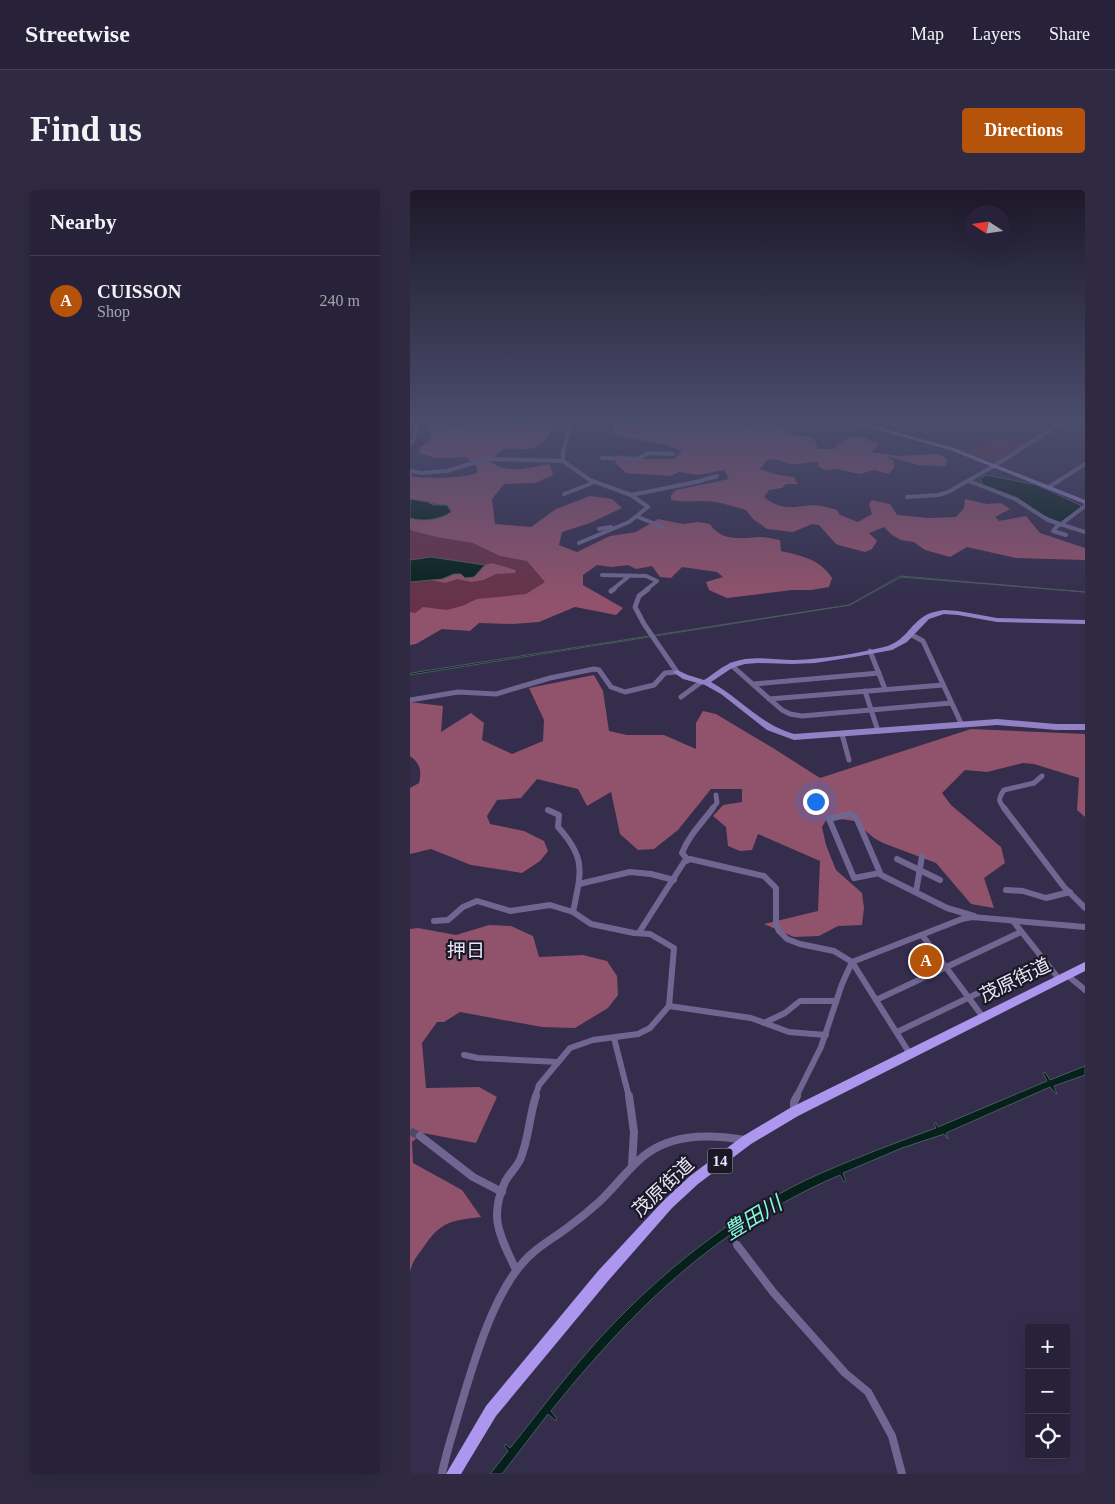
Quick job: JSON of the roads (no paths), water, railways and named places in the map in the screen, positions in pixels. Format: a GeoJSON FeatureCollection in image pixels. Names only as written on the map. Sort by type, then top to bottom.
{"type":"FeatureCollection","features":[{"type":"Feature","properties":{"kind":"main road","name":"茂原街道"},"geometry":{"type":"LineString","coordinates":[[453,1474],[491,1412],[609,1269],[668,1204],[694,1180],[747,1140],[794,1112],[1085,966]]}},
{"type":"Feature","properties":{"kind":"street"},"geometry":{"type":"LineString","coordinates":[[564,494],[595,482],[631,495],[648,507],[638,517],[579,543]]}},
{"type":"Feature","properties":{"kind":"street"},"geometry":{"type":"LineString","coordinates":[[631,495],[656,486],[697,482]]}},
{"type":"Feature","properties":{"kind":"street"},"geometry":{"type":"LineString","coordinates":[[907,497],[938,495],[967,482]]}},
{"type":"Feature","properties":{"kind":"street"},"geometry":{"type":"LineString","coordinates":[[971,482],[1015,499],[1039,515],[1060,525],[1085,532]]}},
{"type":"Feature","properties":{"kind":"street"},"geometry":{"type":"LineString","coordinates":[[1037,482],[1085,502]]}},
{"type":"Feature","properties":{"kind":"street"},"geometry":{"type":"LineString","coordinates":[[1049,487],[1057,482]]}},
{"type":"Feature","properties":{"kind":"street"},"geometry":{"type":"LineString","coordinates":[[1066,535],[1054,532],[1060,525],[1085,506]]}},
{"type":"Feature","properties":{"kind":"street"},"geometry":{"type":"LineString","coordinates":[[638,517],[662,527]]}},
{"type":"Feature","properties":{"kind":"street"},"geometry":{"type":"LineString","coordinates":[[599,529],[622,525]]}},
{"type":"Feature","properties":{"kind":"street"},"geometry":{"type":"LineString","coordinates":[[602,575],[647,576],[657,581],[639,596],[635,607],[669,658],[676,672],[682,677],[703,682],[729,695],[760,724],[770,730],[794,737],[961,723],[997,722],[1056,727],[1085,727]]}},
{"type":"Feature","properties":{"kind":"street"},"geometry":{"type":"LineString","coordinates":[[611,591],[628,577]]}},
{"type":"Feature","properties":{"kind":"street"},"geometry":{"type":"LineString","coordinates":[[681,697],[731,665],[752,661],[806,661],[900,645],[907,640],[910,634],[926,617],[943,612],[973,615],[995,620],[1085,622]]}},
{"type":"Feature","properties":{"kind":"street"},"geometry":{"type":"LineString","coordinates":[[910,634],[923,641],[961,723]]}},
{"type":"Feature","properties":{"kind":"street"},"geometry":{"type":"LineString","coordinates":[[870,651],[885,689]]}},
{"type":"Feature","properties":{"kind":"street"},"geometry":{"type":"LineString","coordinates":[[731,665],[782,710],[790,714],[802,716],[951,703]]}},
{"type":"Feature","properties":{"kind":"street"},"geometry":{"type":"LineString","coordinates":[[410,700],[458,692],[496,694],[550,678],[594,669],[600,671],[604,679],[616,691],[622,694],[655,684],[665,673],[676,672]]}},
{"type":"Feature","properties":{"kind":"street"},"geometry":{"type":"LineString","coordinates":[[754,684],[878,673]]}},
{"type":"Feature","properties":{"kind":"street"},"geometry":{"type":"LineString","coordinates":[[769,699],[942,685]]}},
{"type":"Feature","properties":{"kind":"street"},"geometry":{"type":"LineString","coordinates":[[865,691],[878,731]]}},
{"type":"Feature","properties":{"kind":"street"},"geometry":{"type":"LineString","coordinates":[[842,734],[849,760]]}},
{"type":"Feature","properties":{"kind":"street"},"geometry":{"type":"LineString","coordinates":[[1042,776],[1034,783],[1004,790],[999,798],[999,802],[1070,892],[1085,908]]}},
{"type":"Feature","properties":{"kind":"street"},"geometry":{"type":"LineString","coordinates":[[688,860],[682,853],[683,849],[692,833],[717,802],[716,794]]}},
{"type":"Feature","properties":{"kind":"street"},"geometry":{"type":"LineString","coordinates":[[548,810],[559,815],[558,828],[572,842],[580,857],[574,912]]}},
{"type":"Feature","properties":{"kind":"street"},"geometry":{"type":"LineString","coordinates":[[880,873],[856,817],[850,814],[829,819],[854,878],[880,873],[947,908],[978,917],[1085,927]]}},
{"type":"Feature","properties":{"kind":"street"},"geometry":{"type":"LineString","coordinates":[[916,892],[922,856]]}},
{"type":"Feature","properties":{"kind":"street"},"geometry":{"type":"LineString","coordinates":[[897,859],[940,880]]}},
{"type":"Feature","properties":{"kind":"street"},"geometry":{"type":"LineString","coordinates":[[640,931],[684,862],[688,860],[698,860],[764,876],[776,888],[776,924],[779,931],[787,939],[800,944],[834,950],[852,962],[910,1054]]}},
{"type":"Feature","properties":{"kind":"street"},"geometry":{"type":"LineString","coordinates":[[578,884],[633,872],[647,873],[674,880]]}},
{"type":"Feature","properties":{"kind":"street"},"geometry":{"type":"LineString","coordinates":[[1006,890],[1023,891],[1046,898],[1070,892]]}},
{"type":"Feature","properties":{"kind":"street"},"geometry":{"type":"LineString","coordinates":[[434,921],[448,920],[463,907],[477,902],[510,911],[550,905],[574,912],[591,924],[634,933],[640,931],[661,937],[674,948],[669,1006],[650,1028],[638,1034],[580,1043],[570,1048],[539,1085],[532,1104],[528,1136],[519,1161],[502,1192],[496,1210],[497,1227],[516,1270]]}},
{"type":"Feature","properties":{"kind":"street"},"geometry":{"type":"LineString","coordinates":[[794,1112],[794,1102],[826,1035],[836,1001],[852,962],[962,919],[978,917]]}},
{"type":"Feature","properties":{"kind":"street"},"geometry":{"type":"LineString","coordinates":[[1013,921],[1045,961],[1063,977],[1085,990]]}},
{"type":"Feature","properties":{"kind":"street"},"geometry":{"type":"LineString","coordinates":[[876,1000],[1021,932]]}},
{"type":"Feature","properties":{"kind":"street"},"geometry":{"type":"LineString","coordinates":[[922,934],[982,1017]]}},
{"type":"Feature","properties":{"kind":"street"},"geometry":{"type":"LineString","coordinates":[[897,1032],[1045,961]]}},
{"type":"Feature","properties":{"kind":"street"},"geometry":{"type":"LineString","coordinates":[[764,1023],[785,1013],[800,1001],[836,1001]]}},
{"type":"Feature","properties":{"kind":"street"},"geometry":{"type":"LineString","coordinates":[[669,1006],[751,1018],[789,1032],[826,1035]]}},
{"type":"Feature","properties":{"kind":"street"},"geometry":{"type":"LineString","coordinates":[[614,1038],[633,1110],[635,1128],[632,1165]]}},
{"type":"Feature","properties":{"kind":"street"},"geometry":{"type":"LineString","coordinates":[[464,1054],[478,1058],[558,1062]]}},
{"type":"Feature","properties":{"kind":"street"},"geometry":{"type":"LineString","coordinates":[[420,1136],[473,1177],[502,1192]]}},
{"type":"Feature","properties":{"kind":"street"},"geometry":{"type":"LineString","coordinates":[[442,1474],[470,1376],[488,1327],[516,1270],[574,1223],[614,1187],[644,1154],[671,1140],[708,1137],[747,1140]]}},
{"type":"Feature","properties":{"kind":"street"},"geometry":{"type":"LineString","coordinates":[[737,1245],[773,1292],[846,1373],[868,1392],[892,1436],[902,1474]]}},
{"type":"Feature","properties":{"kind":"water"},"geometry":{"type":"Polygon","coordinates":[[[981,482],[1021,482],[1037,485],[1080,505],[1081,508],[1060,523],[1040,514],[1018,498],[983,485],[981,482]]]}},
{"type":"Feature","properties":{"kind":"water"},"geometry":{"type":"Polygon","coordinates":[[[410,499],[428,502],[433,505],[447,505],[451,512],[431,520],[410,518],[410,499]]]}},
{"type":"Feature","properties":{"kind":"water"},"geometry":{"type":"Polygon","coordinates":[[[431,557],[485,565],[474,577],[465,578],[461,574],[454,574],[442,579],[410,582],[410,560],[431,557]]]}},
{"type":"Feature","properties":{"kind":"water"},"geometry":{"type":"Polygon","coordinates":[[[900,576],[1085,592],[901,577],[850,605],[410,675],[411,673],[849,605],[900,576]]]}},
{"type":"Feature","properties":{"kind":"water","name":"豊田川"},"geometry":{"type":"Polygon","coordinates":[[[1085,1066],[1085,1075],[1054,1086],[1057,1094],[1050,1087],[946,1133],[948,1139],[944,1134],[902,1148],[843,1173],[846,1181],[844,1182],[840,1175],[785,1202],[733,1234],[737,1240],[735,1242],[730,1235],[680,1274],[634,1317],[612,1339],[551,1411],[557,1419],[556,1421],[548,1414],[502,1474],[490,1474],[508,1451],[504,1446],[505,1444],[510,1448],[573,1369],[614,1323],[684,1258],[736,1220],[763,1203],[819,1174],[936,1128],[934,1124],[936,1123],[938,1127],[1047,1081],[1043,1073],[1045,1072],[1050,1080],[1085,1066]]]}},
{"type":"Feature","properties":{"kind":"tunnel"},"geometry":{"type":"LineString","coordinates":[[410,1131],[420,1136]]}},
{"type":"Feature","properties":{"kind":"place","name":"CUISSON"},"geometry":{"type":"Point","coordinates":[926,961]}},
{"type":"Feature","properties":{"kind":"district","name":"押日"},"geometry":{"type":"Point","coordinates":[466,950]}}]}
